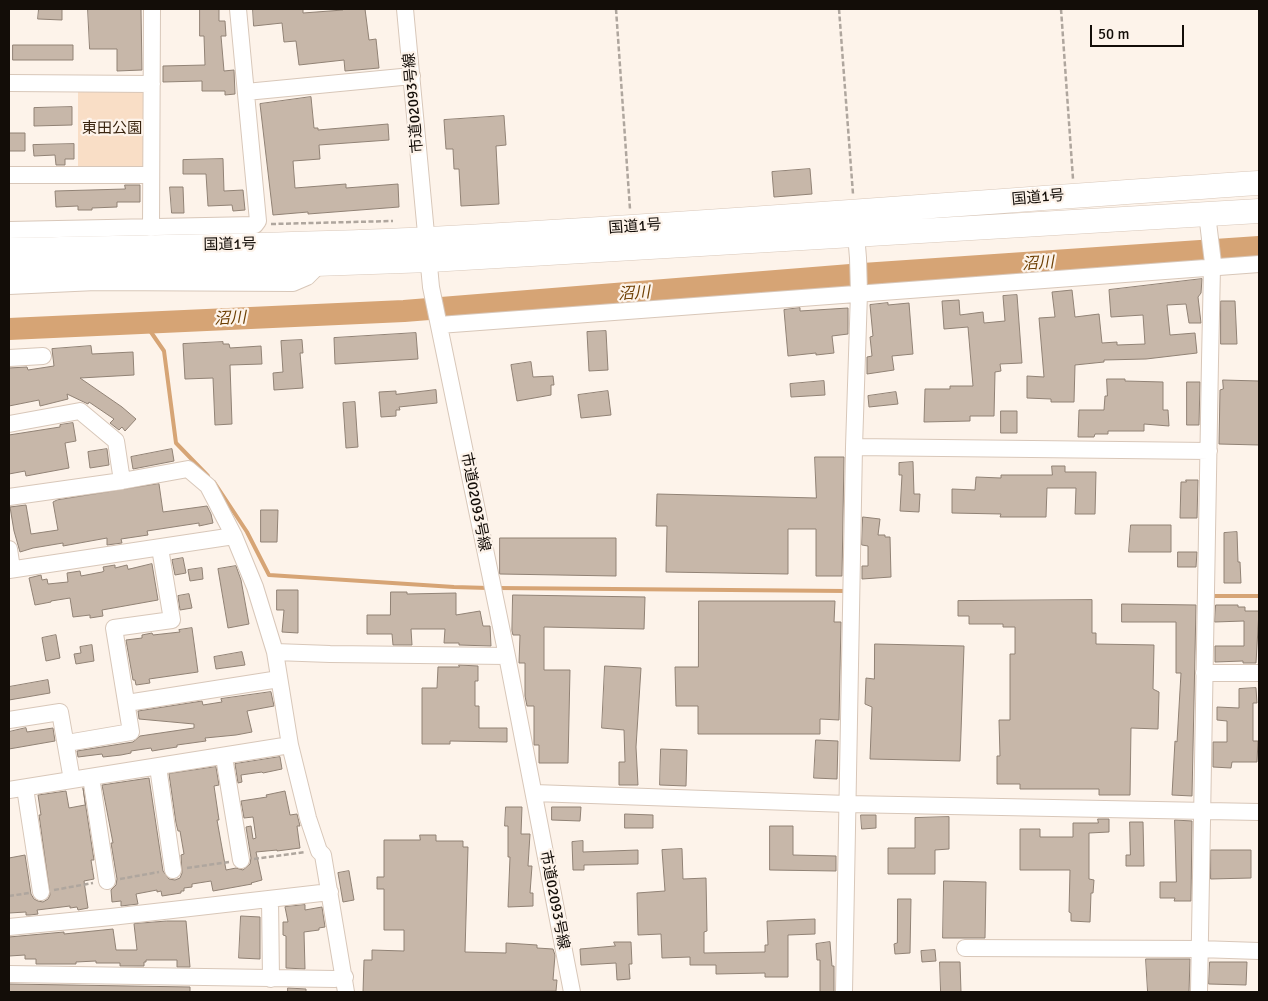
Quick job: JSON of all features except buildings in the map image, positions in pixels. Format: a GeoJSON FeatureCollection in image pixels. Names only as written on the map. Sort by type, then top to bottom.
{"type":"FeatureCollection","features":[{"type":"Feature","properties":{"kind":"highway","name":"国道1号"},"geometry":{"type":"LineString","coordinates":[[9,250],[428,249],[855,224],[1074,195],[1259,183]]}},
{"type":"Feature","properties":{"kind":"highway","name":"国道1号"},"geometry":{"type":"LineString","coordinates":[[9,270],[320,264],[428,249],[631,227],[1208,223],[1259,211]]}},
{"type":"Feature","properties":{"kind":"street"},"geometry":{"type":"LineString","coordinates":[[151,228],[152,9]]}},
{"type":"Feature","properties":{"kind":"street"},"geometry":{"type":"LineString","coordinates":[[9,230],[255,225],[258,222],[238,9]]}},
{"type":"Feature","properties":{"kind":"street","name":"市道02093号線"},"geometry":{"type":"LineString","coordinates":[[405,9],[431,287],[507,656],[572,992]]}},
{"type":"Feature","properties":{"kind":"street"},"geometry":{"type":"LineString","coordinates":[[246,92],[412,76]]}},
{"type":"Feature","properties":{"kind":"street"},"geometry":{"type":"LineString","coordinates":[[9,82],[152,84]]}},
{"type":"Feature","properties":{"kind":"street"},"geometry":{"type":"LineString","coordinates":[[9,175],[151,175]]}},
{"type":"Feature","properties":{"kind":"street"},"geometry":{"type":"LineString","coordinates":[[1199,992],[1212,265],[1208,223]]}},
{"type":"Feature","properties":{"kind":"street"},"geometry":{"type":"LineString","coordinates":[[844,992],[858,291],[855,224]]}},
{"type":"Feature","properties":{"kind":"street"},"geometry":{"type":"LineString","coordinates":[[9,286],[96,282],[294,283],[307,278],[320,264]]}},
{"type":"Feature","properties":{"kind":"street"},"geometry":{"type":"LineString","coordinates":[[439,323],[1212,265],[1259,264]]}},
{"type":"Feature","properties":{"kind":"street"},"geometry":{"type":"LineString","coordinates":[[9,358],[43,356]]}},
{"type":"Feature","properties":{"kind":"street"},"geometry":{"type":"LineString","coordinates":[[9,424],[80,411],[116,441],[122,481]]}},
{"type":"Feature","properties":{"kind":"street"},"geometry":{"type":"LineString","coordinates":[[854,447],[1208,452]]}},
{"type":"Feature","properties":{"kind":"street"},"geometry":{"type":"LineString","coordinates":[[9,497],[122,481],[188,469],[208,486],[234,536],[256,587],[275,652],[290,745],[308,818],[319,851],[323,855],[345,985]]}},
{"type":"Feature","properties":{"kind":"street"},"geometry":{"type":"LineString","coordinates":[[9,548],[11,569],[234,536]]}},
{"type":"Feature","properties":{"kind":"street"},"geometry":{"type":"LineString","coordinates":[[66,743],[131,732],[114,628],[172,620],[160,548]]}},
{"type":"Feature","properties":{"kind":"street"},"geometry":{"type":"LineString","coordinates":[[275,652],[507,656]]}},
{"type":"Feature","properties":{"kind":"street"},"geometry":{"type":"LineString","coordinates":[[1204,673],[1259,673]]}},
{"type":"Feature","properties":{"kind":"street"},"geometry":{"type":"LineString","coordinates":[[127,703],[279,679]]}},
{"type":"Feature","properties":{"kind":"street"},"geometry":{"type":"LineString","coordinates":[[9,720],[60,712],[72,780]]}},
{"type":"Feature","properties":{"kind":"street"},"geometry":{"type":"LineString","coordinates":[[41,892],[17,789],[290,745]]}},
{"type":"Feature","properties":{"kind":"street"},"geometry":{"type":"LineString","coordinates":[[224,757],[241,860]]}},
{"type":"Feature","properties":{"kind":"street"},"geometry":{"type":"LineString","coordinates":[[158,767],[173,870]]}},
{"type":"Feature","properties":{"kind":"street"},"geometry":{"type":"LineString","coordinates":[[91,777],[107,881]]}},
{"type":"Feature","properties":{"kind":"street"},"geometry":{"type":"LineString","coordinates":[[534,793],[847,804],[1259,812]]}},
{"type":"Feature","properties":{"kind":"street"},"geometry":{"type":"LineString","coordinates":[[9,927],[111,918],[330,892]]}},
{"type":"Feature","properties":{"kind":"street"},"geometry":{"type":"LineString","coordinates":[[270,899],[271,979]]}},
{"type":"Feature","properties":{"kind":"street"},"geometry":{"type":"LineString","coordinates":[[965,948],[1259,951]]}},
{"type":"Feature","properties":{"kind":"street"},"geometry":{"type":"LineString","coordinates":[[9,974],[335,979],[345,985]]}},
{"type":"Feature","properties":{"kind":"path"},"geometry":{"type":"LineString","coordinates":[[616,9],[631,227]]}},
{"type":"Feature","properties":{"kind":"path"},"geometry":{"type":"LineString","coordinates":[[839,9],[855,224]]}},
{"type":"Feature","properties":{"kind":"path"},"geometry":{"type":"LineString","coordinates":[[1061,9],[1074,195]]}},
{"type":"Feature","properties":{"kind":"path"},"geometry":{"type":"LineString","coordinates":[[255,225],[397,221]]}},
{"type":"Feature","properties":{"kind":"green space","name":"東田公園"},"geometry":{"type":"Polygon","coordinates":[[[78,87],[140,87],[146,93],[146,165],[140,170],[78,170],[78,87]]]}},
{"type":"Feature","properties":{"kind":"waterway","name":"沼川"},"geometry":{"type":"LineString","coordinates":[[9,329],[404,311],[863,274],[1259,247]]}},
{"type":"Feature","properties":{"kind":"waterway"},"geometry":{"type":"LineString","coordinates":[[144,322],[164,351],[176,443],[208,476]]}},
{"type":"Feature","properties":{"kind":"waterway"},"geometry":{"type":"LineString","coordinates":[[214,482],[247,532],[269,575],[488,588]]}},
{"type":"Feature","properties":{"kind":"waterway"},"geometry":{"type":"LineString","coordinates":[[498,588],[846,591]]}},
{"type":"Feature","properties":{"kind":"waterway"},"geometry":{"type":"LineString","coordinates":[[1211,596],[1259,596]]}}]}
